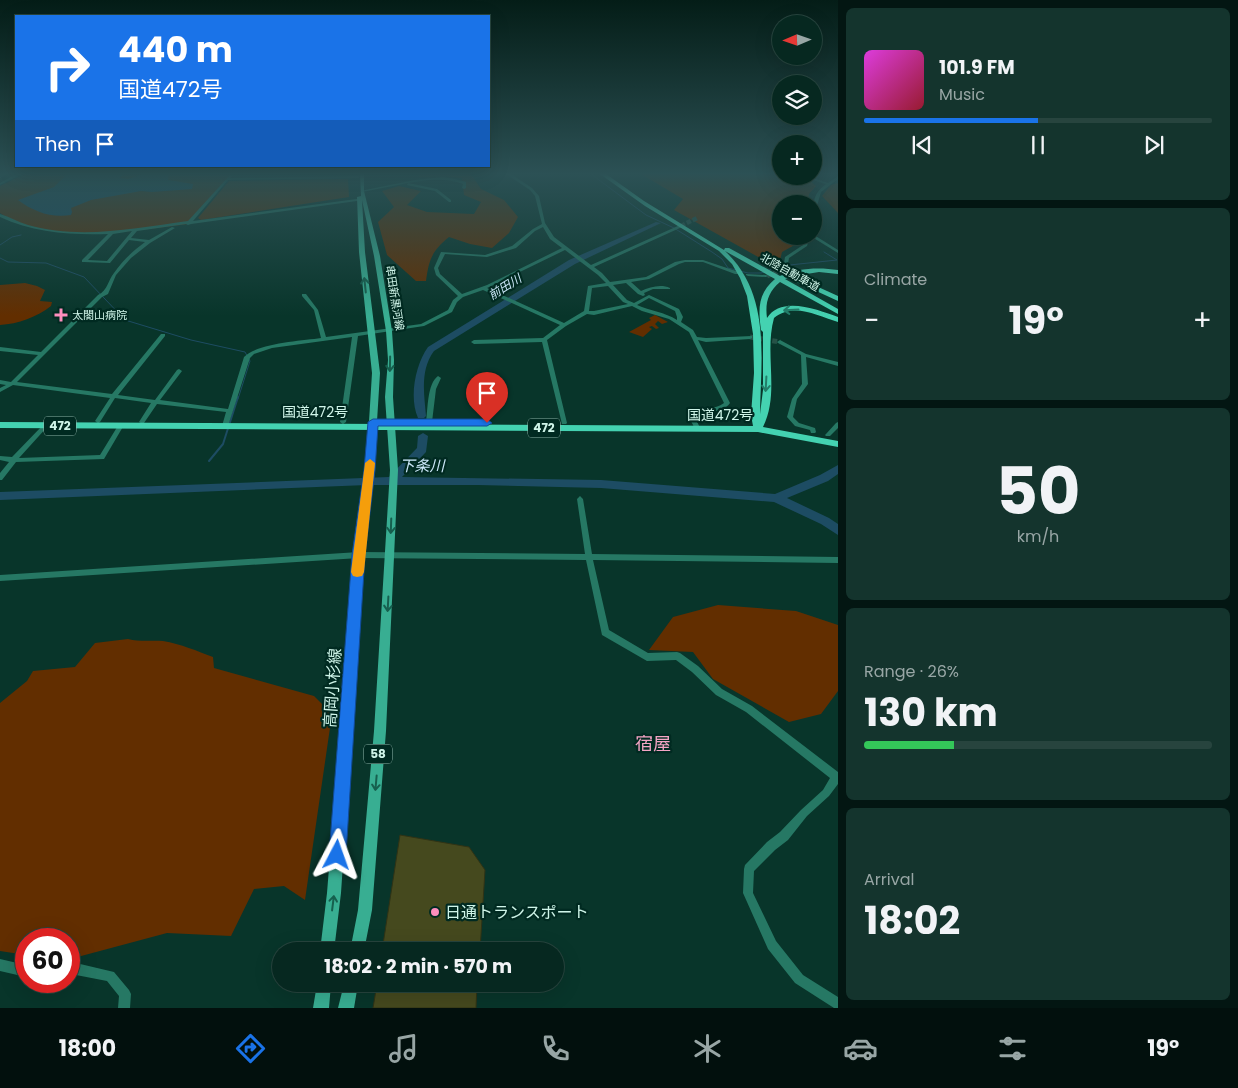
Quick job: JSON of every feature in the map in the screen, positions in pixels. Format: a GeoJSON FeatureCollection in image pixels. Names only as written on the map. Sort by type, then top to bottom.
{"type":"FeatureCollection","features":[{"type":"Feature","properties":{"kind":"highway"},"geometry":{"type":"LineString","coordinates":[[674,221],[712,244],[735,263],[744,277],[758,334]]}},
{"type":"Feature","properties":{"kind":"highway","name":"北陸自動車道"},"geometry":{"type":"LineString","coordinates":[[678,221],[769,271],[793,281],[838,307]]}},
{"type":"Feature","properties":{"kind":"highway"},"geometry":{"type":"LineString","coordinates":[[683,221],[738,251],[769,271]]}},
{"type":"Feature","properties":{"kind":"highway"},"geometry":{"type":"LineString","coordinates":[[759,425],[758,298],[762,288],[780,275],[799,269],[838,270]]}},
{"type":"Feature","properties":{"kind":"highway"},"geometry":{"type":"LineString","coordinates":[[767,345],[764,305],[766,294],[772,285],[782,278],[800,272],[838,270]]}},
{"type":"Feature","properties":{"kind":"highway","name":"北陸自動車道"},"geometry":{"type":"LineString","coordinates":[[793,281],[838,312]]}},
{"type":"Feature","properties":{"kind":"highway"},"geometry":{"type":"LineString","coordinates":[[793,281],[838,299]]}},
{"type":"Feature","properties":{"kind":"highway"},"geometry":{"type":"LineString","coordinates":[[759,425],[765,415],[769,321],[778,311],[804,309],[838,320]]}},
{"type":"Feature","properties":{"kind":"highway","name":"国道472号"},"geometry":{"type":"LineString","coordinates":[[0,420],[226,424],[759,425],[813,432],[835,440]]}},
{"type":"Feature","properties":{"kind":"highway","name":"国道472号"},"geometry":{"type":"LineString","coordinates":[[0,425],[343,422],[373,424]]}},
{"type":"Feature","properties":{"kind":"highway","name":"国道472号"},"geometry":{"type":"LineString","coordinates":[[391,424],[429,422],[695,426]]}},
{"type":"Feature","properties":{"kind":"highway","name":"国道472号"},"geometry":{"type":"LineString","coordinates":[[759,425],[835,440]]}},
{"type":"Feature","properties":{"kind":"main road","name":"串田新黒河線"},"geometry":{"type":"LineString","coordinates":[[362,221],[362,252],[376,373],[373,424]]}},
{"type":"Feature","properties":{"kind":"main road","name":"串田新黒河線"},"geometry":{"type":"LineString","coordinates":[[368,221],[377,256],[389,331],[391,424]]}},
{"type":"Feature","properties":{"kind":"main road","name":"高岡小杉線"},"geometry":{"type":"LineString","coordinates":[[329,942],[358,555],[370,470],[373,424]]}},
{"type":"Feature","properties":{"kind":"main road","name":"58"},"geometry":{"type":"LineString","coordinates":[[359,942],[365,910],[380,731],[393,498],[394,470],[391,424]]}},
{"type":"Feature","properties":{"kind":"main road"},"geometry":{"type":"LineString","coordinates":[[321,1008],[323,992]]}},
{"type":"Feature","properties":{"kind":"main road"},"geometry":{"type":"LineString","coordinates":[[346,1008],[349,992]]}},
{"type":"Feature","properties":{"kind":"street"},"geometry":{"type":"LineString","coordinates":[[13,221],[43,229],[80,233],[111,233],[209,221]]}},
{"type":"Feature","properties":{"kind":"street"},"geometry":{"type":"LineString","coordinates":[[543,221],[552,238],[610,283],[619,295],[633,305],[679,322],[691,331],[727,402],[721,408],[696,412],[693,415],[695,426]]}},
{"type":"Feature","properties":{"kind":"street"},"geometry":{"type":"LineString","coordinates":[[461,296],[438,274],[436,268],[442,253],[486,256],[514,247],[534,230],[544,225]]}},
{"type":"Feature","properties":{"kind":"street"},"geometry":{"type":"LineString","coordinates":[[0,390],[13,383],[100,296],[106,293],[114,275],[123,264],[150,241],[178,226]]}},
{"type":"Feature","properties":{"kind":"street"},"geometry":{"type":"LineString","coordinates":[[591,267],[680,226]]}},
{"type":"Feature","properties":{"kind":"street"},"geometry":{"type":"LineString","coordinates":[[111,233],[84,261],[108,262],[135,231]]}},
{"type":"Feature","properties":{"kind":"street"},"geometry":{"type":"LineString","coordinates":[[128,240],[150,241]]}},
{"type":"Feature","properties":{"kind":"street"},"geometry":{"type":"LineString","coordinates":[[822,241],[838,252]]}},
{"type":"Feature","properties":{"kind":"street"},"geometry":{"type":"LineString","coordinates":[[785,269],[787,257],[805,245]]}},
{"type":"Feature","properties":{"kind":"street"},"geometry":{"type":"LineString","coordinates":[[226,424],[248,355],[262,349],[422,325],[450,311],[455,301],[461,296],[484,288],[565,248]]}},
{"type":"Feature","properties":{"kind":"street"},"geometry":{"type":"LineString","coordinates":[[586,312],[590,287],[647,278],[677,263],[703,261],[737,273]]}},
{"type":"Feature","properties":{"kind":"street"},"geometry":{"type":"LineString","coordinates":[[748,275],[769,271]]}},
{"type":"Feature","properties":{"kind":"street"},"geometry":{"type":"LineString","coordinates":[[627,281],[647,298]]}},
{"type":"Feature","properties":{"kind":"street"},"geometry":{"type":"LineString","coordinates":[[484,288],[564,325]]}},
{"type":"Feature","properties":{"kind":"street"},"geometry":{"type":"LineString","coordinates":[[640,293],[652,288],[668,288]]}},
{"type":"Feature","properties":{"kind":"street"},"geometry":{"type":"LineString","coordinates":[[304,294],[316,310],[324,340]]}},
{"type":"Feature","properties":{"kind":"street"},"geometry":{"type":"LineString","coordinates":[[474,342],[544,340],[586,312],[594,313],[633,305],[649,296],[677,310],[680,317],[679,322]]}},
{"type":"Feature","properties":{"kind":"street"},"geometry":{"type":"LineString","coordinates":[[98,421],[114,396],[164,335]]}},
{"type":"Feature","properties":{"kind":"street"},"geometry":{"type":"LineString","coordinates":[[343,422],[355,336]]}},
{"type":"Feature","properties":{"kind":"street"},"geometry":{"type":"LineString","coordinates":[[694,338],[706,340],[750,337]]}},
{"type":"Feature","properties":{"kind":"street"},"geometry":{"type":"LineString","coordinates":[[544,340],[564,423]]}},
{"type":"Feature","properties":{"kind":"street"},"geometry":{"type":"LineString","coordinates":[[780,342],[804,355],[838,364]]}},
{"type":"Feature","properties":{"kind":"street"},"geometry":{"type":"LineString","coordinates":[[0,349],[42,354]]}},
{"type":"Feature","properties":{"kind":"street"},"geometry":{"type":"LineString","coordinates":[[804,355],[805,384],[798,391],[792,404],[790,417],[797,425],[813,429],[813,432]]}},
{"type":"Feature","properties":{"kind":"street"},"geometry":{"type":"LineString","coordinates":[[142,422],[179,371]]}},
{"type":"Feature","properties":{"kind":"street"},"geometry":{"type":"LineString","coordinates":[[429,422],[433,389],[438,378]]}},
{"type":"Feature","properties":{"kind":"street"},"geometry":{"type":"LineString","coordinates":[[0,382],[230,411]]}},
{"type":"Feature","properties":{"kind":"street"},"geometry":{"type":"LineString","coordinates":[[835,440],[838,424]]}},
{"type":"Feature","properties":{"kind":"street"},"geometry":{"type":"LineString","coordinates":[[0,458],[14,460],[102,457],[121,425]]}},
{"type":"Feature","properties":{"kind":"street"},"geometry":{"type":"LineString","coordinates":[[0,478],[45,426]]}},
{"type":"Feature","properties":{"kind":"street"},"geometry":{"type":"LineString","coordinates":[[580,499],[589,558],[605,632],[647,657],[677,656],[695,669],[719,692],[749,709],[837,777],[826,793],[749,870],[748,893],[772,945],[799,979],[838,1004]]}},
{"type":"Feature","properties":{"kind":"street"},"geometry":{"type":"LineString","coordinates":[[0,578],[358,555],[838,560]]}},
{"type":"Feature","properties":{"kind":"street"},"geometry":{"type":"LineString","coordinates":[[0,966],[15,969]]}},
{"type":"Feature","properties":{"kind":"street"},"geometry":{"type":"LineString","coordinates":[[80,970],[110,976],[125,994],[124,1008]]}},
{"type":"Feature","properties":{"kind":"shaded area"},"geometry":{"type":"Polygon","coordinates":[[[15,221],[191,221],[188,224],[143,230],[91,233],[41,229],[15,221]]]}},
{"type":"Feature","properties":{"kind":"shaded area"},"geometry":{"type":"Polygon","coordinates":[[[516,221],[509,233],[492,248],[470,244],[449,237],[432,256],[426,281],[416,281],[387,255],[378,222],[516,221]]]}},
{"type":"Feature","properties":{"kind":"shaded area"},"geometry":{"type":"Polygon","coordinates":[[[694,221],[772,221],[772,245],[795,245],[782,252],[779,264],[769,263],[694,221]]]}},
{"type":"Feature","properties":{"kind":"shaded area"},"geometry":{"type":"Polygon","coordinates":[[[25,283],[45,290],[40,301],[52,302],[51,306],[27,319],[0,325],[0,285],[25,283]]]}},
{"type":"Feature","properties":{"kind":"shaded area"},"geometry":{"type":"Polygon","coordinates":[[[655,315],[668,322],[662,324],[658,321],[655,324],[659,328],[649,327],[652,329],[643,337],[629,332],[651,320],[649,318],[655,315]]]}},
{"type":"Feature","properties":{"kind":"shaded area"},"geometry":{"type":"Polygon","coordinates":[[[718,605],[796,611],[838,625],[838,691],[821,714],[789,722],[713,679],[693,652],[649,650],[673,617],[718,605]]]}},
{"type":"Feature","properties":{"kind":"shaded area"},"geometry":{"type":"Polygon","coordinates":[[[128,639],[163,641],[176,644],[213,657],[214,668],[314,696],[332,714],[305,900],[284,886],[254,889],[231,936],[167,933],[80,956],[80,928],[15,928],[15,953],[0,951],[0,703],[27,681],[33,671],[75,667],[95,643],[128,639]]]}},
{"type":"Feature","properties":{"kind":"building","name":"日通トランスポート"},"geometry":{"type":"Polygon","coordinates":[[[400,835],[469,847],[485,870],[481,942],[383,942],[400,835]]]}},
{"type":"Feature","properties":{"kind":"building"},"geometry":{"type":"Polygon","coordinates":[[[376,992],[477,992],[476,1008],[373,1008],[376,992]]]}},
{"type":"Feature","properties":{"kind":"waterway"},"geometry":{"type":"LineString","coordinates":[[659,221],[674,228],[712,252],[722,259],[728,268],[748,273],[761,273],[780,266],[837,260],[824,252]]}},
{"type":"Feature","properties":{"kind":"waterway","name":"前田川"},"geometry":{"type":"LineString","coordinates":[[421,416],[420,372],[422,364],[431,349],[572,262],[658,223]]}},
{"type":"Feature","properties":{"kind":"waterway"},"geometry":{"type":"LineString","coordinates":[[0,245],[12,237],[21,235]]}},
{"type":"Feature","properties":{"kind":"waterway"},"geometry":{"type":"LineString","coordinates":[[0,258],[8,262],[46,263],[84,277],[125,320],[191,340],[245,352],[250,361],[238,399]]}},
{"type":"Feature","properties":{"kind":"waterway"},"geometry":{"type":"LineString","coordinates":[[209,461],[223,444],[238,397]]}},
{"type":"Feature","properties":{"kind":"waterway","name":"前田川"},"geometry":{"type":"LineString","coordinates":[[392,481],[422,449],[423,436]]}},
{"type":"Feature","properties":{"kind":"waterway","name":"下条川"},"geometry":{"type":"LineString","coordinates":[[776,498],[824,478],[838,469]]}},
{"type":"Feature","properties":{"kind":"waterway","name":"下条川"},"geometry":{"type":"LineString","coordinates":[[0,496],[392,481]]}},
{"type":"Feature","properties":{"kind":"waterway","name":"下条川"},"geometry":{"type":"LineString","coordinates":[[392,481],[601,484],[776,498]]}},
{"type":"Feature","properties":{"kind":"waterway"},"geometry":{"type":"LineString","coordinates":[[776,498],[825,521],[838,530]]}},
{"type":"Feature","properties":{"kind":"tunnel"},"geometry":{"type":"LineString","coordinates":[[681,226],[691,221]]}},
{"type":"Feature","properties":{"kind":"tunnel"},"geometry":{"type":"LineString","coordinates":[[773,274],[785,269]]}},
{"type":"Feature","properties":{"kind":"tunnel"},"geometry":{"type":"LineString","coordinates":[[767,276],[776,272]]}},
{"type":"Feature","properties":{"kind":"tunnel"},"geometry":{"type":"LineString","coordinates":[[750,337],[780,342]]}},
{"type":"Feature","properties":{"kind":"slow traffic"},"geometry":{"type":"LineString","coordinates":[[357,572],[370,463]]}},
{"type":"Feature","properties":{"kind":"place","name":"太閤山病院"},"geometry":{"type":"Point","coordinates":[61,315]}},
{"type":"Feature","properties":{"kind":"place","name":"日通トランスポート"},"geometry":{"type":"Point","coordinates":[435,912]}},
{"type":"Feature","properties":{"kind":"district","name":"宿屋"},"geometry":{"type":"Point","coordinates":[653,744]}},
{"type":"Feature","properties":{"kind":"route"},"geometry":{"type":"LineString","coordinates":[[337,855],[351,683],[358,555],[370,470],[373,422],[487,423]]}}]}
